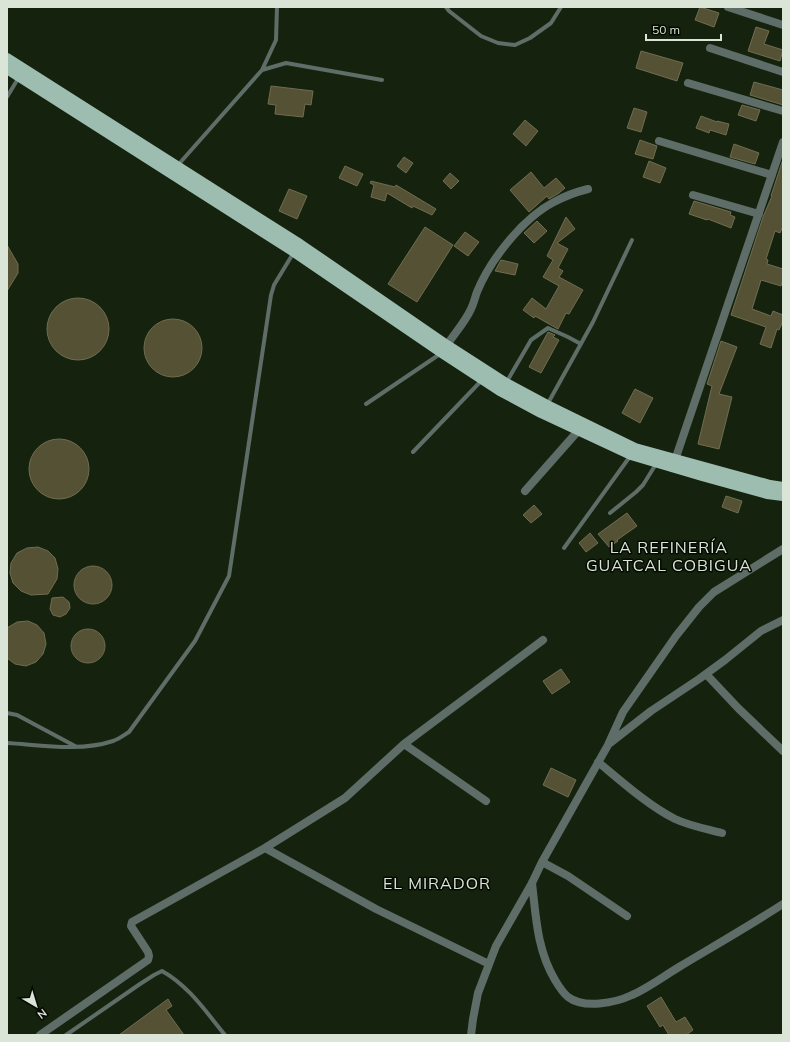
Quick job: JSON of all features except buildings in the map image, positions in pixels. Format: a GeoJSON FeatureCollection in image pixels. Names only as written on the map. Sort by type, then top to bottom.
{"type":"FeatureCollection","features":[{"type":"Feature","properties":{"kind":"main road"},"geometry":{"type":"LineString","coordinates":[[7,58],[300,244],[500,391],[541,413],[631,455],[657,463],[674,463],[783,487]]}},
{"type":"Feature","properties":{"kind":"main road"},"geometry":{"type":"LineString","coordinates":[[7,69],[444,349],[547,405],[635,448],[674,463],[767,494],[783,496]]}},
{"type":"Feature","properties":{"kind":"street"},"geometry":{"type":"LineString","coordinates":[[728,7],[783,25]]}},
{"type":"Feature","properties":{"kind":"street"},"geometry":{"type":"LineString","coordinates":[[710,48],[783,72]]}},
{"type":"Feature","properties":{"kind":"street"},"geometry":{"type":"LineString","coordinates":[[688,83],[783,111]]}},
{"type":"Feature","properties":{"kind":"street"},"geometry":{"type":"LineString","coordinates":[[659,141],[772,175]]}},
{"type":"Feature","properties":{"kind":"street"},"geometry":{"type":"LineString","coordinates":[[674,463],[783,142]]}},
{"type":"Feature","properties":{"kind":"street"},"geometry":{"type":"LineString","coordinates":[[444,349],[471,310],[477,291],[496,256],[513,237],[531,218],[553,202],[588,189]]}},
{"type":"Feature","properties":{"kind":"street"},"geometry":{"type":"LineString","coordinates":[[693,195],[759,214]]}},
{"type":"Feature","properties":{"kind":"street"},"geometry":{"type":"LineString","coordinates":[[525,491],[578,431]]}},
{"type":"Feature","properties":{"kind":"street"},"geometry":{"type":"LineString","coordinates":[[471,1035],[478,992],[496,946],[608,745],[623,712],[676,636],[699,607],[714,592],[783,549]]}},
{"type":"Feature","properties":{"kind":"street"},"geometry":{"type":"LineString","coordinates":[[608,745],[651,711],[706,674],[761,631],[783,620]]}},
{"type":"Feature","properties":{"kind":"street"},"geometry":{"type":"LineString","coordinates":[[40,1035],[148,960],[148,952],[131,926],[132,922],[265,848],[345,798],[404,744],[543,640]]}},
{"type":"Feature","properties":{"kind":"street"},"geometry":{"type":"LineString","coordinates":[[706,674],[738,708],[783,751]]}},
{"type":"Feature","properties":{"kind":"street"},"geometry":{"type":"LineString","coordinates":[[404,744],[486,801]]}},
{"type":"Feature","properties":{"kind":"street"},"geometry":{"type":"LineString","coordinates":[[598,762],[652,804],[674,818],[688,824],[722,833]]}},
{"type":"Feature","properties":{"kind":"street"},"geometry":{"type":"LineString","coordinates":[[265,848],[376,909],[489,964]]}},
{"type":"Feature","properties":{"kind":"street"},"geometry":{"type":"LineString","coordinates":[[542,862],[568,876],[626,916]]}},
{"type":"Feature","properties":{"kind":"street"},"geometry":{"type":"LineString","coordinates":[[532,883],[537,928],[542,951],[548,968],[567,996],[576,1001],[588,1003],[606,1003],[632,995],[783,904]]}},
{"type":"Feature","properties":{"kind":"lane"},"geometry":{"type":"LineString","coordinates":[[177,166],[262,70],[276,40],[277,7]]}},
{"type":"Feature","properties":{"kind":"lane"},"geometry":{"type":"LineString","coordinates":[[446,7],[480,36],[498,43],[515,45],[530,38],[551,23],[561,7]]}},
{"type":"Feature","properties":{"kind":"lane"},"geometry":{"type":"LineString","coordinates":[[262,70],[286,63],[382,80]]}},
{"type":"Feature","properties":{"kind":"lane"},"geometry":{"type":"LineString","coordinates":[[7,96],[19,76]]}},
{"type":"Feature","properties":{"kind":"lane"},"geometry":{"type":"LineString","coordinates":[[547,405],[594,322],[632,240]]}},
{"type":"Feature","properties":{"kind":"lane"},"geometry":{"type":"LineString","coordinates":[[7,743],[77,747],[98,745],[114,741],[129,732],[195,641],[229,576],[271,295],[279,275],[294,252]]}},
{"type":"Feature","properties":{"kind":"lane"},"geometry":{"type":"LineString","coordinates":[[506,382],[531,340],[548,328],[581,344]]}},
{"type":"Feature","properties":{"kind":"lane"},"geometry":{"type":"LineString","coordinates":[[366,404],[444,349]]}},
{"type":"Feature","properties":{"kind":"lane"},"geometry":{"type":"LineString","coordinates":[[413,452],[483,379]]}},
{"type":"Feature","properties":{"kind":"lane"},"geometry":{"type":"LineString","coordinates":[[564,548],[631,455]]}},
{"type":"Feature","properties":{"kind":"lane"},"geometry":{"type":"LineString","coordinates":[[610,513],[640,489],[657,463]]}},
{"type":"Feature","properties":{"kind":"lane"},"geometry":{"type":"LineString","coordinates":[[7,713],[17,715],[77,747]]}},
{"type":"Feature","properties":{"kind":"lane"},"geometry":{"type":"LineString","coordinates":[[66,1035],[145,981],[162,972],[174,978],[189,992],[225,1035]]}},
{"type":"Feature","properties":{"kind":"district","name":"LA REFINERÍA GUATCAL COBIGUA"},"geometry":{"type":"Point","coordinates":[669,556]}},
{"type":"Feature","properties":{"kind":"district","name":"EL MIRADOR"},"geometry":{"type":"Point","coordinates":[437,883]}}]}
